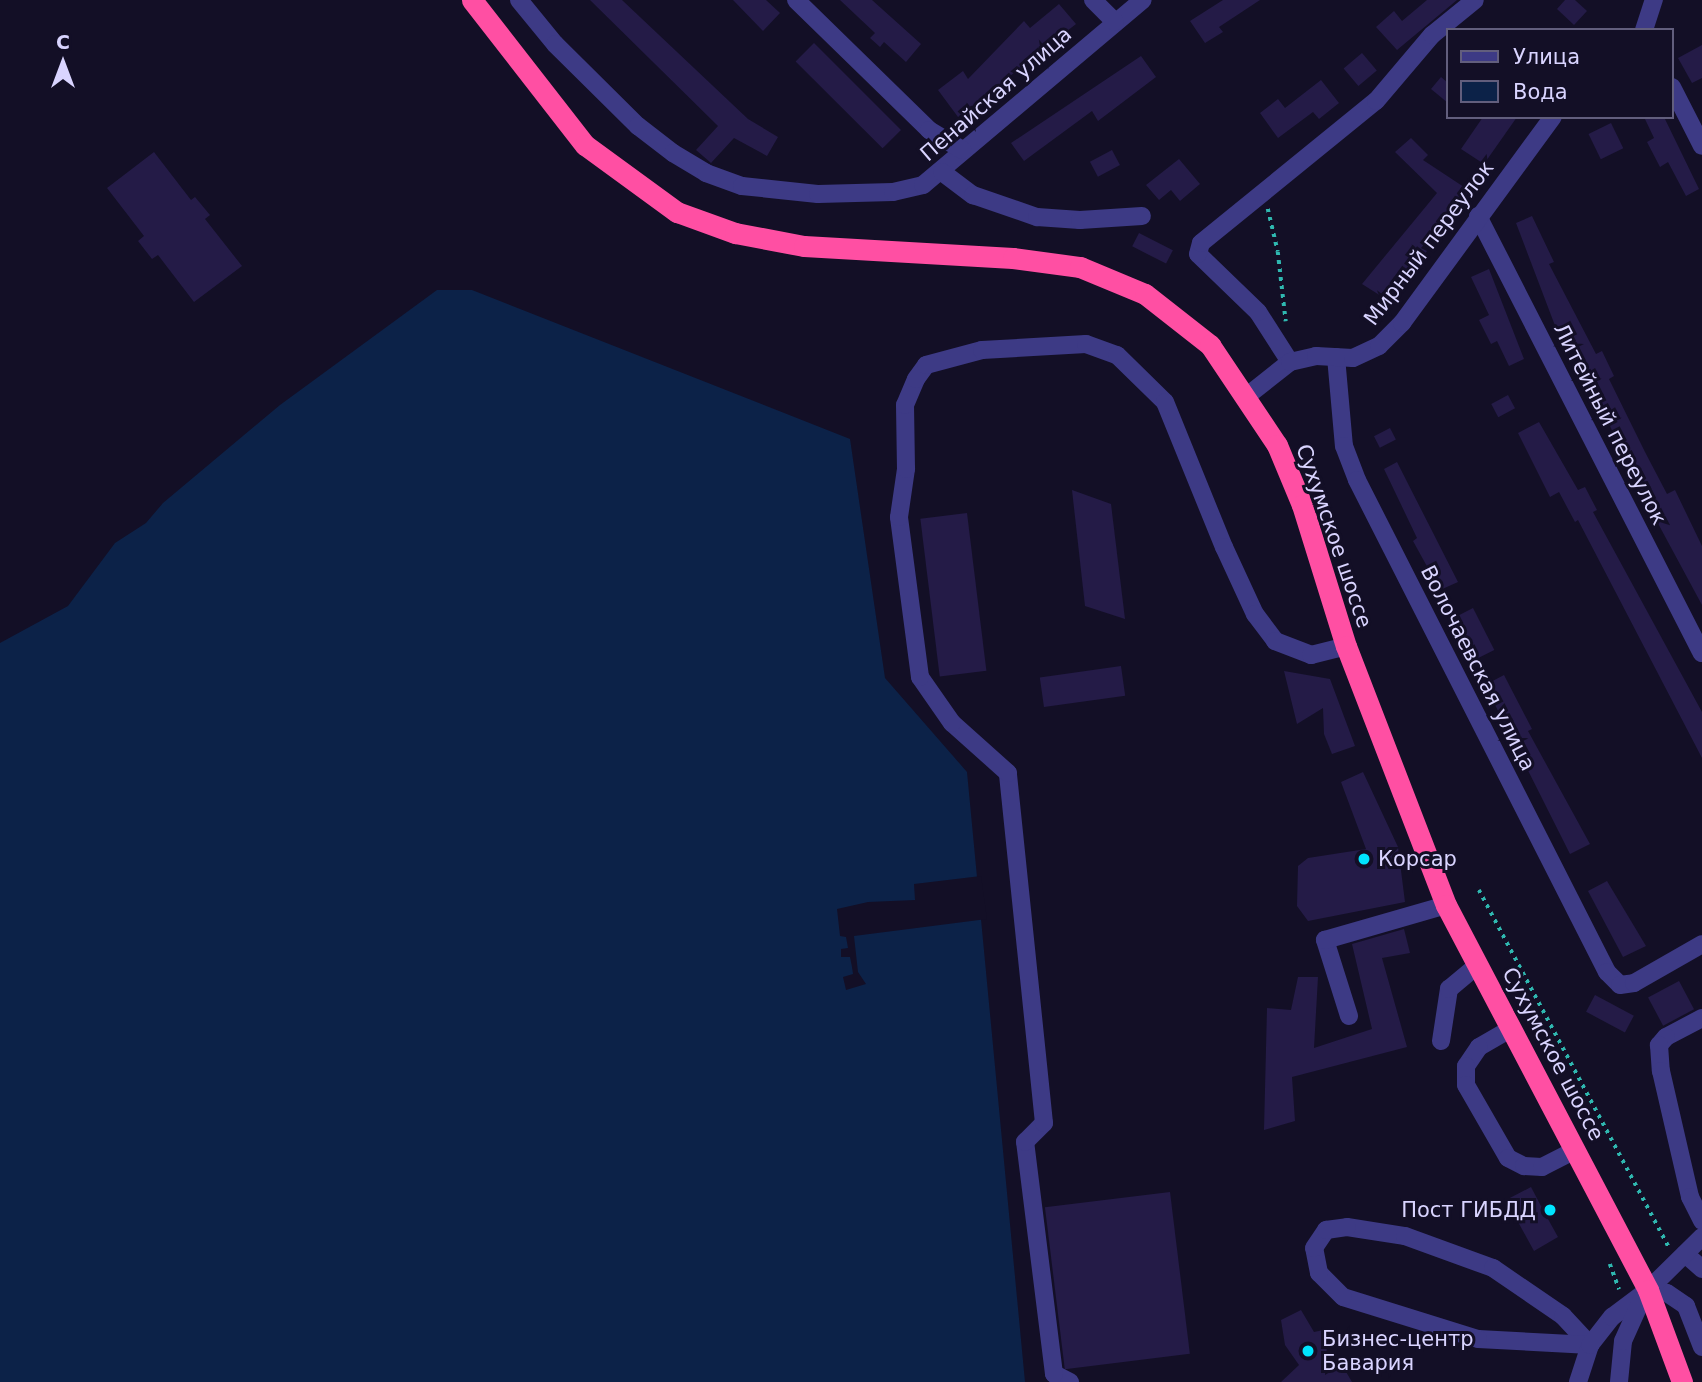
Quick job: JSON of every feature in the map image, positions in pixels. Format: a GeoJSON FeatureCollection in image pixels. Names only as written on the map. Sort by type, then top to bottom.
{"type":"FeatureCollection","features":[{"type":"Feature","properties":{"kind":"highway","name":"Сухумское шоссе"},"geometry":{"type":"LineString","coordinates":[[472,0],[585,145],[677,212],[735,233],[804,246],[1052,261],[1103,274],[1145,294],[1191,326],[1247,396],[1277,445],[1298,495],[1346,646],[1446,905],[1648,1290],[1682,1382]]}},
{"type":"Feature","properties":{"kind":"street","name":"Пенайская улица"},"geometry":{"type":"LineString","coordinates":[[519,0],[555,44],[638,126],[706,173],[777,193],[818,194],[893,192],[923,185],[942,172],[962,150],[1143,0]]}},
{"type":"Feature","properties":{"kind":"street"},"geometry":{"type":"LineString","coordinates":[[796,0],[929,130],[962,150]]}},
{"type":"Feature","properties":{"kind":"street"},"geometry":{"type":"LineString","coordinates":[[1093,0],[1115,22]]}},
{"type":"Feature","properties":{"kind":"street"},"geometry":{"type":"LineString","coordinates":[[1247,396],[1290,362],[1258,312],[1198,254],[1201,243],[1265,195],[1376,100],[1432,35],[1475,0]]}},
{"type":"Feature","properties":{"kind":"street"},"geometry":{"type":"LineString","coordinates":[[1645,28],[1654,0]]}},
{"type":"Feature","properties":{"kind":"street"},"geometry":{"type":"LineString","coordinates":[[1674,91],[1702,146]]}},
{"type":"Feature","properties":{"kind":"street","name":"Мирный переулок"},"geometry":{"type":"LineString","coordinates":[[1290,362],[1353,358],[1378,346],[1402,323],[1551,119]]}},
{"type":"Feature","properties":{"kind":"street"},"geometry":{"type":"LineString","coordinates":[[942,172],[973,195],[1037,217],[1080,220],[1142,216]]}},
{"type":"Feature","properties":{"kind":"street","name":"Литейный переулок"},"geometry":{"type":"LineString","coordinates":[[1478,216],[1702,653]]}},
{"type":"Feature","properties":{"kind":"street"},"geometry":{"type":"LineString","coordinates":[[1070,1382],[1054,1374],[1025,1142],[1044,1123],[1009,773],[952,723],[920,677],[899,517],[906,469],[905,405],[916,379],[926,365],[982,350],[1086,344],[1117,355],[1166,402],[1224,547],[1255,614],[1275,641],[1311,655],[1346,646]]}},
{"type":"Feature","properties":{"kind":"street","name":"Волочаевская улица"},"geometry":{"type":"LineString","coordinates":[[1336,357],[1344,446],[1357,480],[1607,972],[1620,985],[1634,983],[1702,944]]}},
{"type":"Feature","properties":{"kind":"street"},"geometry":{"type":"LineString","coordinates":[[1349,1016],[1325,940],[1446,905]]}},
{"type":"Feature","properties":{"kind":"street"},"geometry":{"type":"LineString","coordinates":[[1441,1041],[1449,989],[1478,965]]}},
{"type":"Feature","properties":{"kind":"street"},"geometry":{"type":"LineString","coordinates":[[1702,1018],[1665,1037],[1659,1045],[1690,1197],[1702,1221]]}},
{"type":"Feature","properties":{"kind":"street"},"geometry":{"type":"LineString","coordinates":[[1512,1028],[1479,1047],[1466,1066],[1466,1085],[1508,1158],[1524,1166],[1542,1167],[1576,1150]]}},
{"type":"Feature","properties":{"kind":"street"},"geometry":{"type":"LineString","coordinates":[[1347,1227],[1405,1236],[1493,1268],[1563,1316],[1590,1345],[1478,1339],[1392,1315],[1343,1297],[1326,1284],[1313,1259],[1314,1248],[1326,1230],[1347,1227]]}},
{"type":"Feature","properties":{"kind":"street"},"geometry":{"type":"LineString","coordinates":[[1578,1382],[1590,1345],[1612,1318],[1648,1290],[1702,1237]]}},
{"type":"Feature","properties":{"kind":"street"},"geometry":{"type":"LineString","coordinates":[[1681,1258],[1702,1269]]}},
{"type":"Feature","properties":{"kind":"street"},"geometry":{"type":"LineString","coordinates":[[1648,1290],[1667,1293],[1686,1306],[1702,1347]]}},
{"type":"Feature","properties":{"kind":"street"},"geometry":{"type":"LineString","coordinates":[[1619,1382],[1623,1341],[1648,1290]]}},
{"type":"Feature","properties":{"kind":"path"},"geometry":{"type":"LineString","coordinates":[[1265,195],[1278,252],[1290,362]]}},
{"type":"Feature","properties":{"kind":"path"},"geometry":{"type":"LineString","coordinates":[[1479,890],[1681,1258]]}},
{"type":"Feature","properties":{"kind":"path"},"geometry":{"type":"LineString","coordinates":[[1608,1259],[1620,1284],[1612,1318]]}},
{"type":"Feature","properties":{"kind":"water"},"geometry":{"type":"Polygon","coordinates":[[[437,290],[472,290],[850,439],[885,678],[967,772],[1025,1382],[0,1382],[0,643],[68,606],[115,543],[146,523],[163,503],[280,405],[437,290]]]}},
{"type":"Feature","properties":{"kind":"pier"},"geometry":{"type":"Polygon","coordinates":[[[981,876],[987,919],[854,936],[858,972],[866,984],[846,990],[843,977],[853,974],[850,957],[841,957],[841,949],[848,948],[846,937],[840,936],[837,909],[868,902],[915,900],[914,884],[981,876]]]}},
{"type":"Feature","properties":{"kind":"building"},"geometry":{"type":"Polygon","coordinates":[[[590,0],[622,0],[748,119],[778,137],[767,156],[734,138],[711,163],[696,150],[718,126],[590,0]]]}},
{"type":"Feature","properties":{"kind":"building"},"geometry":{"type":"Polygon","coordinates":[[[733,0],[766,0],[780,13],[763,31],[733,0]]]}},
{"type":"Feature","properties":{"kind":"building"},"geometry":{"type":"Polygon","coordinates":[[[840,0],[872,0],[921,44],[906,62],[884,42],[880,47],[870,38],[875,33],[840,0]]]}},
{"type":"Feature","properties":{"kind":"building"},"geometry":{"type":"Polygon","coordinates":[[[1223,0],[1260,0],[1219,27],[1223,32],[1205,43],[1190,21],[1223,0]]]}},
{"type":"Feature","properties":{"kind":"building"},"geometry":{"type":"Polygon","coordinates":[[[1427,0],[1457,0],[1397,50],[1376,27],[1394,11],[1402,21],[1427,0]]]}},
{"type":"Feature","properties":{"kind":"building"},"geometry":{"type":"Polygon","coordinates":[[[1565,0],[1575,0],[1587,11],[1574,25],[1557,9],[1565,0]]]}},
{"type":"Feature","properties":{"kind":"building"},"geometry":{"type":"Polygon","coordinates":[[[1059,4],[1076,24],[958,117],[938,90],[963,71],[968,79],[1024,21],[1030,28],[1059,4]]]}},
{"type":"Feature","properties":{"kind":"building"},"geometry":{"type":"Polygon","coordinates":[[[814,43],[901,130],[883,148],[796,61],[814,43]]]}},
{"type":"Feature","properties":{"kind":"building"},"geometry":{"type":"Polygon","coordinates":[[[1702,45],[1702,78],[1692,83],[1678,58],[1702,45]]]}},
{"type":"Feature","properties":{"kind":"building"},"geometry":{"type":"Polygon","coordinates":[[[1362,53],[1377,71],[1358,86],[1344,68],[1362,53]]]}},
{"type":"Feature","properties":{"kind":"building"},"geometry":{"type":"Polygon","coordinates":[[[1141,56],[1156,77],[1098,121],[1092,111],[1024,161],[1011,143],[1141,56]]]}},
{"type":"Feature","properties":{"kind":"building"},"geometry":{"type":"Polygon","coordinates":[[[1441,77],[1446,81],[1446,101],[1431,89],[1441,77]]]}},
{"type":"Feature","properties":{"kind":"building"},"geometry":{"type":"Polygon","coordinates":[[[1321,80],[1339,103],[1319,119],[1313,112],[1278,138],[1260,113],[1278,99],[1285,108],[1321,80]]]}},
{"type":"Feature","properties":{"kind":"building"},"geometry":{"type":"Polygon","coordinates":[[[1482,119],[1516,119],[1484,164],[1461,149],[1482,119]]]}},
{"type":"Feature","properties":{"kind":"building"},"geometry":{"type":"Polygon","coordinates":[[[1645,119],[1665,119],[1699,189],[1686,196],[1668,162],[1660,167],[1647,142],[1654,138],[1645,119]]]}},
{"type":"Feature","properties":{"kind":"building"},"geometry":{"type":"Polygon","coordinates":[[[1611,123],[1623,148],[1601,159],[1589,134],[1611,123]]]}},
{"type":"Feature","properties":{"kind":"building"},"geometry":{"type":"Polygon","coordinates":[[[1411,138],[1428,155],[1423,160],[1470,191],[1421,248],[1427,251],[1392,303],[1362,284],[1437,193],[1395,152],[1411,138]]]}},
{"type":"Feature","properties":{"kind":"building"},"geometry":{"type":"Polygon","coordinates":[[[1112,150],[1120,165],[1098,177],[1090,162],[1112,150]]]}},
{"type":"Feature","properties":{"kind":"building"},"geometry":{"type":"Polygon","coordinates":[[[154,152],[191,200],[195,197],[210,215],[205,219],[242,266],[194,302],[158,255],[152,259],[138,241],[144,236],[107,188],[154,152]]]}},
{"type":"Feature","properties":{"kind":"building"},"geometry":{"type":"Polygon","coordinates":[[[1179,159],[1200,184],[1180,201],[1171,190],[1159,200],[1146,185],[1179,159]]]}},
{"type":"Feature","properties":{"kind":"building"},"geometry":{"type":"Polygon","coordinates":[[[1532,216],[1554,262],[1549,264],[1596,354],[1602,351],[1614,376],[1609,379],[1645,452],[1667,494],[1675,490],[1702,546],[1702,605],[1627,466],[1577,348],[1570,352],[1554,323],[1516,223],[1532,216]]]}},
{"type":"Feature","properties":{"kind":"building"},"geometry":{"type":"Polygon","coordinates":[[[1139,233],[1173,250],[1166,264],[1132,246],[1139,233]]]}},
{"type":"Feature","properties":{"kind":"building"},"geometry":{"type":"Polygon","coordinates":[[[1489,269],[1524,359],[1509,366],[1497,341],[1491,344],[1479,320],[1489,315],[1471,277],[1489,269]]]}},
{"type":"Feature","properties":{"kind":"building"},"geometry":{"type":"Polygon","coordinates":[[[1508,395],[1515,408],[1498,417],[1491,404],[1508,395]]]}},
{"type":"Feature","properties":{"kind":"building"},"geometry":{"type":"Polygon","coordinates":[[[1539,422],[1578,490],[1585,487],[1597,510],[1593,512],[1702,712],[1702,758],[1578,520],[1575,522],[1559,492],[1550,497],[1518,433],[1539,422]]]}},
{"type":"Feature","properties":{"kind":"building"},"geometry":{"type":"Polygon","coordinates":[[[1390,428],[1396,440],[1380,448],[1374,436],[1390,428]]]}},
{"type":"Feature","properties":{"kind":"building"},"geometry":{"type":"Polygon","coordinates":[[[1397,462],[1458,582],[1440,590],[1413,541],[1417,538],[1384,469],[1397,462]]]}},
{"type":"Feature","properties":{"kind":"building"},"geometry":{"type":"Polygon","coordinates":[[[1072,490],[1111,504],[1125,619],[1085,606],[1072,490]]]}},
{"type":"Feature","properties":{"kind":"building"},"geometry":{"type":"Polygon","coordinates":[[[967,513],[986,671],[940,677],[920,519],[967,513]]]}},
{"type":"Feature","properties":{"kind":"building"},"geometry":{"type":"Polygon","coordinates":[[[1473,608],[1494,650],[1474,660],[1453,618],[1473,608]]]}},
{"type":"Feature","properties":{"kind":"building"},"geometry":{"type":"Polygon","coordinates":[[[1121,666],[1125,696],[1044,707],[1040,677],[1121,666]]]}},
{"type":"Feature","properties":{"kind":"building"},"geometry":{"type":"Polygon","coordinates":[[[1284,671],[1330,679],[1355,746],[1332,754],[1324,734],[1323,708],[1297,724],[1284,671]]]}},
{"type":"Feature","properties":{"kind":"building"},"geometry":{"type":"Polygon","coordinates":[[[1504,675],[1532,729],[1528,731],[1590,844],[1570,854],[1485,685],[1504,675]]]}},
{"type":"Feature","properties":{"kind":"building"},"geometry":{"type":"Polygon","coordinates":[[[1363,772],[1398,847],[1405,902],[1308,921],[1297,906],[1298,866],[1308,858],[1366,849],[1341,782],[1363,772]]]}},
{"type":"Feature","properties":{"kind":"building"},"geometry":{"type":"Polygon","coordinates":[[[1607,881],[1646,946],[1623,957],[1588,891],[1607,881]]]}},
{"type":"Feature","properties":{"kind":"building"},"geometry":{"type":"Polygon","coordinates":[[[1404,929],[1410,953],[1382,958],[1407,1047],[1292,1077],[1295,1121],[1264,1130],[1267,1008],[1291,1010],[1298,977],[1318,977],[1314,1048],[1372,1029],[1352,944],[1404,929]]]}},
{"type":"Feature","properties":{"kind":"building"},"geometry":{"type":"Polygon","coordinates":[[[1679,981],[1694,1009],[1663,1026],[1648,997],[1679,981]]]}},
{"type":"Feature","properties":{"kind":"building"},"geometry":{"type":"Polygon","coordinates":[[[1595,995],[1634,1016],[1625,1032],[1586,1012],[1595,995]]]}},
{"type":"Feature","properties":{"kind":"building"},"geometry":{"type":"Polygon","coordinates":[[[1531,1187],[1541,1206],[1550,1202],[1556,1214],[1548,1219],[1558,1237],[1534,1251],[1506,1200],[1531,1187]]]}},
{"type":"Feature","properties":{"kind":"building"},"geometry":{"type":"Polygon","coordinates":[[[1170,1192],[1190,1354],[1065,1369],[1045,1207],[1170,1192]]]}},
{"type":"Feature","properties":{"kind":"building","name":"Бизнес-центр Бавария"},"geometry":{"type":"Polygon","coordinates":[[[1301,1310],[1314,1332],[1328,1329],[1325,1375],[1342,1365],[1352,1382],[1281,1382],[1299,1365],[1285,1345],[1281,1320],[1301,1310]]]}},
{"type":"Feature","properties":{"kind":"place","name":"Корсар"},"geometry":{"type":"Point","coordinates":[1364,859]}},
{"type":"Feature","properties":{"kind":"place","name":"Пост ГИБДД"},"geometry":{"type":"Point","coordinates":[1550,1210]}},
{"type":"Feature","properties":{"kind":"place","name":"Бизнес-центр Бавария"},"geometry":{"type":"Point","coordinates":[1308,1351]}}]}
